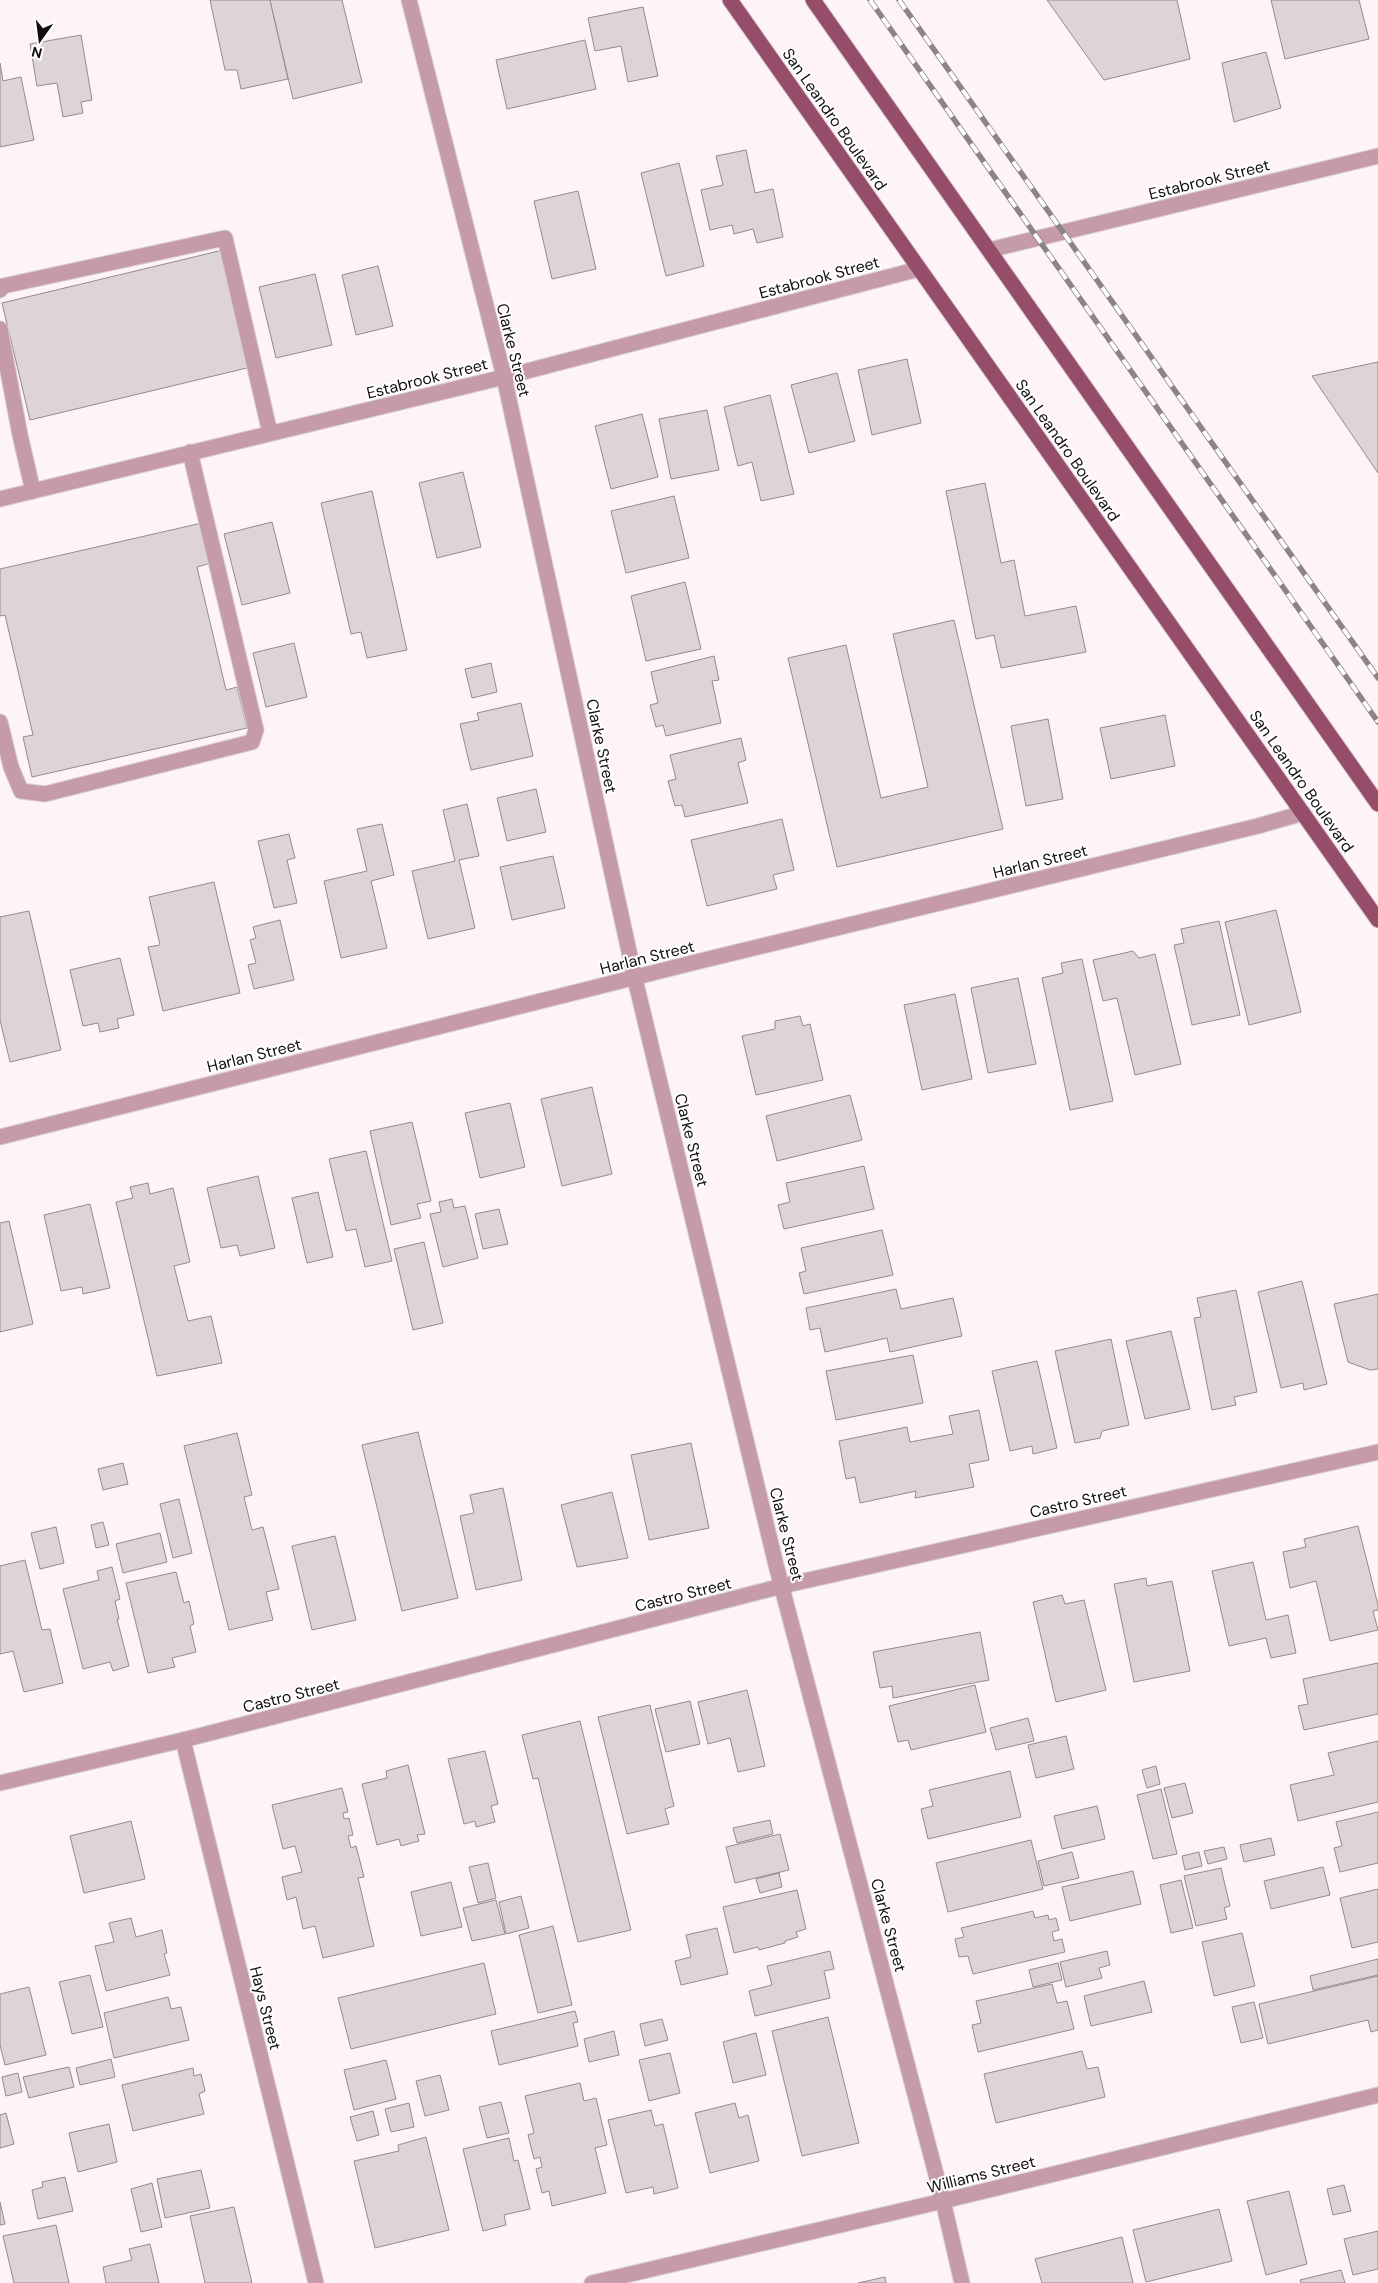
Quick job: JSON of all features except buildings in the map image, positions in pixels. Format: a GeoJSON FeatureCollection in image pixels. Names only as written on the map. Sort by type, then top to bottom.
{"type":"FeatureCollection","features":[{"type":"Feature","properties":{"kind":"main road","name":"San Leandro Boulevard"},"geometry":{"type":"LineString","coordinates":[[730,0],[1378,920]]}},
{"type":"Feature","properties":{"kind":"main road"},"geometry":{"type":"LineString","coordinates":[[813,0],[1376,798]]}},
{"type":"Feature","properties":{"kind":"main road"},"geometry":{"type":"LineString","coordinates":[[824,0],[831,25]]}},
{"type":"Feature","properties":{"kind":"street","name":"Clarke Street"},"geometry":{"type":"LineString","coordinates":[[409,0],[504,377],[635,979],[782,1586],[943,2201],[962,2283]]}},
{"type":"Feature","properties":{"kind":"street","name":"Estabrook Street"},"geometry":{"type":"LineString","coordinates":[[989,250],[1378,156]]}},
{"type":"Feature","properties":{"kind":"street"},"geometry":{"type":"LineString","coordinates":[[0,290],[3,286],[225,238],[270,434]]}},
{"type":"Feature","properties":{"kind":"street","name":"Estabrook Street"},"geometry":{"type":"LineString","coordinates":[[0,498],[504,377],[919,269]]}},
{"type":"Feature","properties":{"kind":"street"},"geometry":{"type":"LineString","coordinates":[[0,329],[20,435],[33,491]]}},
{"type":"Feature","properties":{"kind":"street"},"geometry":{"type":"LineString","coordinates":[[0,722],[11,767],[21,791],[45,794],[252,742],[256,730],[190,452]]}},
{"type":"Feature","properties":{"kind":"street","name":"Harlan Street"},"geometry":{"type":"LineString","coordinates":[[0,1137],[1258,826],[1303,813]]}},
{"type":"Feature","properties":{"kind":"street","name":"Castro Street"},"geometry":{"type":"LineString","coordinates":[[0,1783],[183,1740],[782,1586],[1378,1452]]}},
{"type":"Feature","properties":{"kind":"street","name":"Hays Street"},"geometry":{"type":"LineString","coordinates":[[183,1740],[316,2283]]}},
{"type":"Feature","properties":{"kind":"street","name":"Williams Street"},"geometry":{"type":"LineString","coordinates":[[592,2283],[943,2201],[1378,2095]]}},
{"type":"Feature","properties":{"kind":"railway"},"geometry":{"type":"LineString","coordinates":[[870,0],[1378,722]]}},
{"type":"Feature","properties":{"kind":"railway"},"geometry":{"type":"LineString","coordinates":[[899,0],[1378,678]]}}]}
